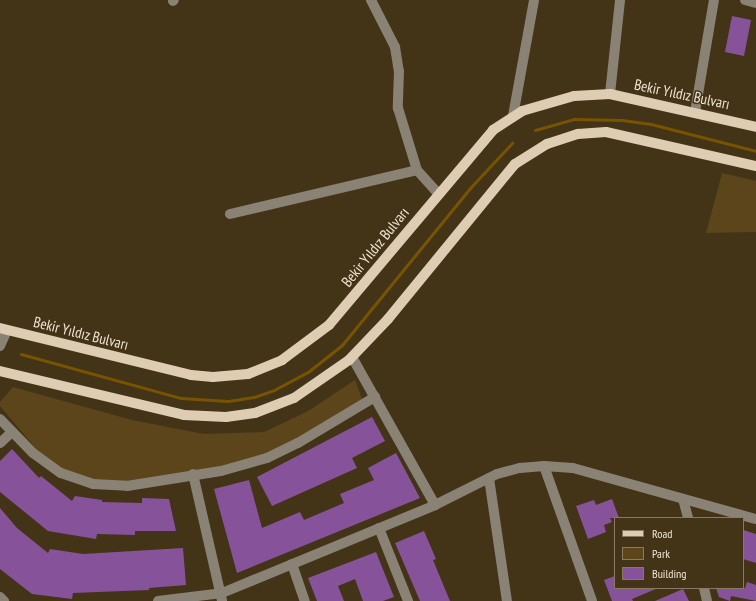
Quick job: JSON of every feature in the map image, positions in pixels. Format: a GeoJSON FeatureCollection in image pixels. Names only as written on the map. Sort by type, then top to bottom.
{"type":"FeatureCollection","features":[{"type":"Feature","properties":{"kind":"main road","name":"Bekir Yıldız Bulvarı"},"geometry":{"type":"LineString","coordinates":[[2,331],[191,375],[225,377],[260,370],[294,354],[340,314],[438,193],[493,130],[513,116],[565,98],[610,94],[756,127]]}},
{"type":"Feature","properties":{"kind":"main road"},"geometry":{"type":"LineString","coordinates":[[0,372],[171,412],[198,416],[226,417],[255,413],[282,404],[320,382],[352,357],[388,320],[515,164],[547,144],[578,134],[606,132],[756,166]]}},
{"type":"Feature","properties":{"kind":"street"},"geometry":{"type":"LineString","coordinates":[[371,0],[395,47],[399,71],[398,108],[417,170],[438,193]]}},
{"type":"Feature","properties":{"kind":"street"},"geometry":{"type":"LineString","coordinates":[[513,116],[534,0]]}},
{"type":"Feature","properties":{"kind":"street"},"geometry":{"type":"LineString","coordinates":[[610,94],[620,0]]}},
{"type":"Feature","properties":{"kind":"street"},"geometry":{"type":"LineString","coordinates":[[695,112],[714,0]]}},
{"type":"Feature","properties":{"kind":"street"},"geometry":{"type":"LineString","coordinates":[[745,0],[756,3]]}},
{"type":"Feature","properties":{"kind":"street"},"geometry":{"type":"LineString","coordinates":[[230,214],[417,170]]}},
{"type":"Feature","properties":{"kind":"street"},"geometry":{"type":"LineString","coordinates":[[0,346],[2,331]]}},
{"type":"Feature","properties":{"kind":"street"},"geometry":{"type":"LineString","coordinates":[[352,357],[435,504]]}},
{"type":"Feature","properties":{"kind":"street"},"geometry":{"type":"LineString","coordinates":[[0,418],[41,461],[61,473],[82,482],[104,486],[127,486],[235,468],[267,458],[298,443],[375,397]]}},
{"type":"Feature","properties":{"kind":"street"},"geometry":{"type":"LineString","coordinates":[[0,443],[12,432]]}},
{"type":"Feature","properties":{"kind":"street"},"geometry":{"type":"LineString","coordinates":[[544,466],[592,601]]}},
{"type":"Feature","properties":{"kind":"street"},"geometry":{"type":"LineString","coordinates":[[158,601],[222,597],[292,564],[435,504],[489,478],[520,468],[544,466],[573,468],[756,519]]}},
{"type":"Feature","properties":{"kind":"street"},"geometry":{"type":"LineString","coordinates":[[192,474],[222,597]]}},
{"type":"Feature","properties":{"kind":"street"},"geometry":{"type":"LineString","coordinates":[[489,478],[507,601]]}},
{"type":"Feature","properties":{"kind":"street"},"geometry":{"type":"LineString","coordinates":[[684,499],[688,517]]}},
{"type":"Feature","properties":{"kind":"street"},"geometry":{"type":"LineString","coordinates":[[379,528],[408,601]]}},
{"type":"Feature","properties":{"kind":"street"},"geometry":{"type":"LineString","coordinates":[[292,564],[305,601]]}},
{"type":"Feature","properties":{"kind":"street"},"geometry":{"type":"LineString","coordinates":[[704,589],[707,601]]}},
{"type":"Feature","properties":{"kind":"street"},"geometry":{"type":"LineString","coordinates":[[0,597],[4,601]]}},
{"type":"Feature","properties":{"kind":"green space"},"geometry":{"type":"Polygon","coordinates":[[[722,173],[756,181],[756,232],[706,233],[722,173]]]}},
{"type":"Feature","properties":{"kind":"green space"},"geometry":{"type":"Polygon","coordinates":[[[355,380],[362,399],[266,459],[135,489],[80,478],[44,458],[0,406],[0,402],[13,387],[132,420],[204,434],[264,432],[308,411],[355,380]]]}},
{"type":"Feature","properties":{"kind":"building"},"geometry":{"type":"Polygon","coordinates":[[[732,16],[751,20],[744,56],[725,52],[732,16]]]}},
{"type":"Feature","properties":{"kind":"building"},"geometry":{"type":"Polygon","coordinates":[[[372,417],[385,441],[352,458],[357,468],[272,506],[257,477],[372,417]]]}},
{"type":"Feature","properties":{"kind":"building"},"geometry":{"type":"Polygon","coordinates":[[[12,449],[39,478],[41,476],[72,501],[75,496],[102,500],[102,502],[142,503],[142,498],[169,499],[176,531],[135,531],[135,535],[97,534],[96,539],[48,531],[0,492],[0,461],[12,449]]]}},
{"type":"Feature","properties":{"kind":"building"},"geometry":{"type":"Polygon","coordinates":[[[396,453],[420,498],[237,573],[214,489],[249,480],[262,528],[300,512],[304,520],[344,503],[340,494],[374,480],[368,468],[396,453]]]}},
{"type":"Feature","properties":{"kind":"building"},"geometry":{"type":"Polygon","coordinates":[[[612,499],[619,517],[610,518],[612,522],[604,525],[606,532],[588,539],[576,506],[594,500],[596,505],[612,499]]]}},
{"type":"Feature","properties":{"kind":"building"},"geometry":{"type":"Polygon","coordinates":[[[0,508],[17,528],[48,553],[50,549],[83,554],[183,548],[186,585],[149,588],[149,590],[73,593],[72,599],[32,594],[0,569],[0,508]]]}},
{"type":"Feature","properties":{"kind":"building"},"geometry":{"type":"Polygon","coordinates":[[[744,530],[756,534],[756,563],[744,559],[744,530]]]}},
{"type":"Feature","properties":{"kind":"building"},"geometry":{"type":"Polygon","coordinates":[[[424,531],[436,559],[433,560],[450,601],[420,601],[395,543],[424,531]]]}},
{"type":"Feature","properties":{"kind":"building"},"geometry":{"type":"Polygon","coordinates":[[[376,552],[394,597],[383,601],[363,601],[355,579],[338,586],[344,601],[317,601],[308,578],[376,552]]]}},
{"type":"Feature","properties":{"kind":"building"},"geometry":{"type":"Polygon","coordinates":[[[614,576],[614,589],[656,589],[632,599],[633,601],[612,601],[604,580],[614,576]]]}},
{"type":"Feature","properties":{"kind":"building"},"geometry":{"type":"Polygon","coordinates":[[[747,582],[756,585],[756,601],[731,596],[730,601],[719,597],[716,589],[744,589],[747,582]]]}},
{"type":"Feature","properties":{"kind":"building"},"geometry":{"type":"Polygon","coordinates":[[[683,589],[689,601],[655,601],[683,589]]]}},
{"type":"Feature","properties":{"kind":"waterway"},"geometry":{"type":"LineString","coordinates":[[535,130],[574,119],[622,120],[651,124],[756,151]]}},
{"type":"Feature","properties":{"kind":"waterway"},"geometry":{"type":"LineString","coordinates":[[21,354],[181,398],[228,401],[254,397],[274,390],[308,372],[342,345],[470,188],[512,143]]}}]}
